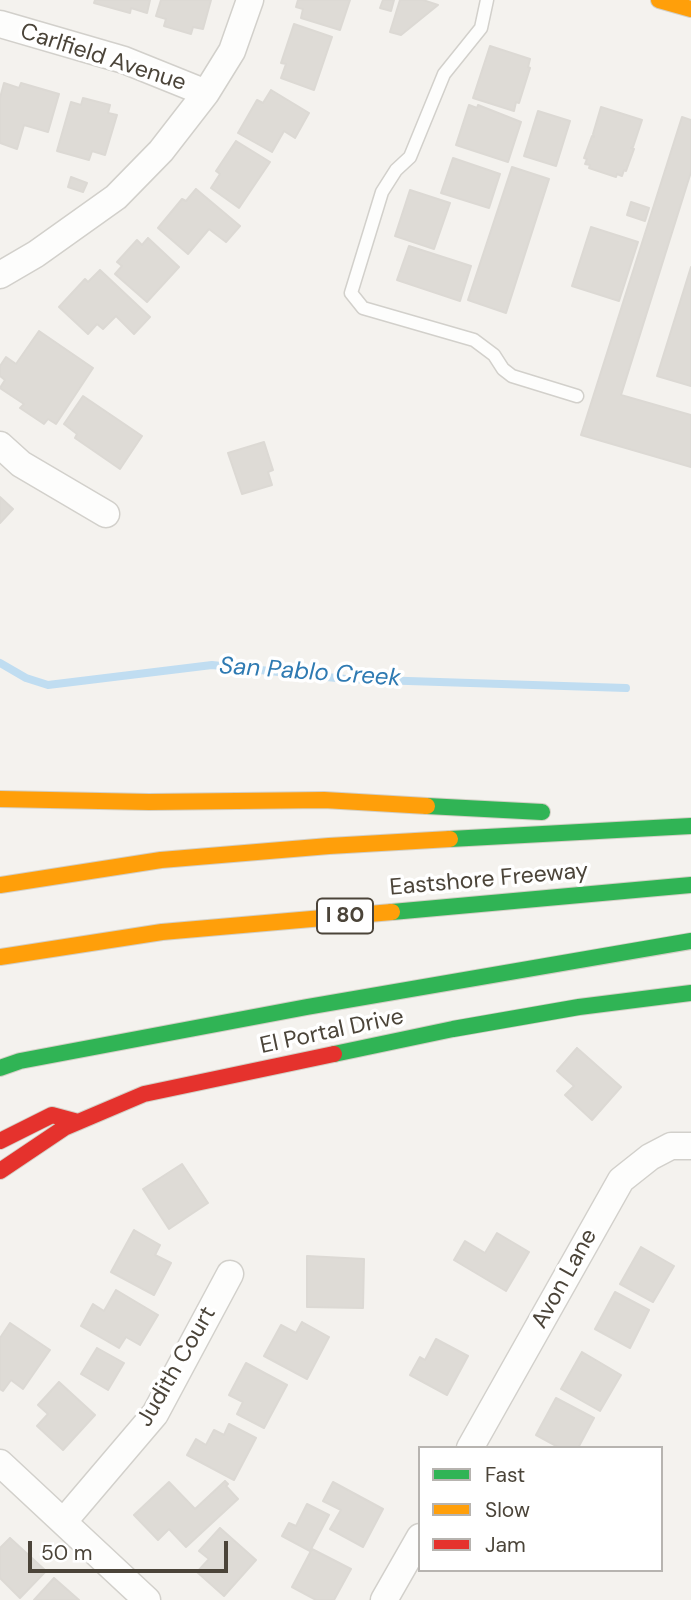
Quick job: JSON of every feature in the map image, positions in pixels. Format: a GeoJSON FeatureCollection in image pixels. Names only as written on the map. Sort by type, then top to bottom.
{"type":"FeatureCollection","features":[{"type":"Feature","properties":{"kind":"main road"},"geometry":{"type":"LineString","coordinates":[[659,0],[691,9]]}},
{"type":"Feature","properties":{"kind":"main road"},"geometry":{"type":"LineString","coordinates":[[0,799],[149,802],[324,800],[555,813]]}},
{"type":"Feature","properties":{"kind":"main road"},"geometry":{"type":"LineString","coordinates":[[596,815],[691,823]]}},
{"type":"Feature","properties":{"kind":"main road","name":"Eastshore Freeway"},"geometry":{"type":"LineString","coordinates":[[0,885],[161,860],[342,845],[691,823]]}},
{"type":"Feature","properties":{"kind":"main road","name":"Eastshore Freeway"},"geometry":{"type":"LineString","coordinates":[[0,957],[162,932],[691,885]]}},
{"type":"Feature","properties":{"kind":"main road"},"geometry":{"type":"LineString","coordinates":[[0,1068],[20,1061],[307,1007],[691,941]]}},
{"type":"Feature","properties":{"kind":"main road","name":"El Portal Drive"},"geometry":{"type":"LineString","coordinates":[[0,1171],[64,1128],[144,1094],[453,1030],[579,1007],[691,993]]}},
{"type":"Feature","properties":{"kind":"main road"},"geometry":{"type":"LineString","coordinates":[[0,1141],[52,1115],[78,1122]]}},
{"type":"Feature","properties":{"kind":"street"},"geometry":{"type":"LineString","coordinates":[[0,275],[36,254],[116,197],[162,150],[206,93],[232,51],[250,0]]}},
{"type":"Feature","properties":{"kind":"street","name":"Carlfield Avenue"},"geometry":{"type":"LineString","coordinates":[[0,24],[124,60],[206,93]]}},
{"type":"Feature","properties":{"kind":"street"},"geometry":{"type":"LineString","coordinates":[[0,444],[21,464],[106,514]]}},
{"type":"Feature","properties":{"kind":"street","name":"Avon Lane"},"geometry":{"type":"LineString","coordinates":[[471,1446],[621,1180],[650,1157],[671,1146],[691,1146]]}},
{"type":"Feature","properties":{"kind":"street","name":"Judith Court"},"geometry":{"type":"LineString","coordinates":[[64,1521],[155,1414],[230,1274]]}},
{"type":"Feature","properties":{"kind":"street"},"geometry":{"type":"LineString","coordinates":[[0,1463],[147,1600]]}},
{"type":"Feature","properties":{"kind":"street"},"geometry":{"type":"LineString","coordinates":[[384,1600],[418,1540]]}},
{"type":"Feature","properties":{"kind":"lane"},"geometry":{"type":"LineString","coordinates":[[487,0],[481,28],[444,75],[410,157],[396,170],[382,192],[351,293],[363,308],[474,340],[494,355],[503,369],[512,376],[577,396]]}},
{"type":"Feature","properties":{"kind":"building"},"geometry":{"type":"Polygon","coordinates":[[[95,0],[150,0],[147,13],[131,8],[130,13],[94,3],[95,0]]]}},
{"type":"Feature","properties":{"kind":"building"},"geometry":{"type":"Polygon","coordinates":[[[161,0],[211,0],[203,29],[193,27],[191,34],[164,26],[166,19],[156,16],[161,0]]]}},
{"type":"Feature","properties":{"kind":"building"},"geometry":{"type":"Polygon","coordinates":[[[298,0],[350,0],[340,30],[301,18],[303,9],[296,7],[298,0]]]}},
{"type":"Feature","properties":{"kind":"building"},"geometry":{"type":"Polygon","coordinates":[[[383,0],[394,0],[391,11],[380,8],[383,0]]]}},
{"type":"Feature","properties":{"kind":"building"},"geometry":{"type":"Polygon","coordinates":[[[400,0],[423,0],[438,5],[401,35],[390,32],[400,0]]]}},
{"type":"Feature","properties":{"kind":"building"},"geometry":{"type":"Polygon","coordinates":[[[294,24],[332,37],[314,90],[281,78],[286,64],[281,63],[294,24]]]}},
{"type":"Feature","properties":{"kind":"building"},"geometry":{"type":"Polygon","coordinates":[[[490,46],[530,59],[530,68],[514,111],[473,98],[490,46]]]}},
{"type":"Feature","properties":{"kind":"building"},"geometry":{"type":"Polygon","coordinates":[[[4,83],[19,88],[21,83],[59,94],[48,132],[24,125],[17,149],[0,143],[0,98],[4,83]]]}},
{"type":"Feature","properties":{"kind":"building"},"geometry":{"type":"Polygon","coordinates":[[[271,90],[309,113],[295,138],[284,131],[272,152],[238,133],[257,100],[263,103],[271,90]]]}},
{"type":"Feature","properties":{"kind":"building"},"geometry":{"type":"Polygon","coordinates":[[[83,98],[110,105],[108,113],[117,115],[105,155],[92,151],[89,160],[57,151],[71,102],[81,105],[83,98]]]}},
{"type":"Feature","properties":{"kind":"building"},"geometry":{"type":"Polygon","coordinates":[[[469,105],[477,108],[478,105],[521,122],[508,162],[456,145],[469,105]]]}},
{"type":"Feature","properties":{"kind":"building"},"geometry":{"type":"Polygon","coordinates":[[[601,107],[642,120],[631,148],[634,149],[622,176],[617,174],[616,177],[589,168],[590,165],[585,164],[587,159],[584,158],[592,136],[594,137],[601,107]]]}},
{"type":"Feature","properties":{"kind":"building"},"geometry":{"type":"Polygon","coordinates":[[[538,111],[570,121],[556,166],[524,156],[538,111]]]}},
{"type":"Feature","properties":{"kind":"building"},"geometry":{"type":"Polygon","coordinates":[[[682,117],[691,120],[691,172],[621,395],[691,415],[691,467],[581,435],[682,117]]]}},
{"type":"Feature","properties":{"kind":"building"},"geometry":{"type":"Polygon","coordinates":[[[236,141],[270,162],[239,208],[211,188],[220,174],[216,171],[236,141]]]}},
{"type":"Feature","properties":{"kind":"building"},"geometry":{"type":"Polygon","coordinates":[[[453,158],[500,174],[489,208],[441,193],[453,158]]]}},
{"type":"Feature","properties":{"kind":"building"},"geometry":{"type":"Polygon","coordinates":[[[512,167],[549,179],[506,313],[468,300],[512,167]]]}},
{"type":"Feature","properties":{"kind":"building"},"geometry":{"type":"Polygon","coordinates":[[[71,177],[87,183],[83,192],[68,187],[71,177]]]}},
{"type":"Feature","properties":{"kind":"building"},"geometry":{"type":"Polygon","coordinates":[[[196,189],[240,226],[226,242],[209,229],[188,254],[158,228],[182,199],[186,201],[196,189]]]}},
{"type":"Feature","properties":{"kind":"building"},"geometry":{"type":"Polygon","coordinates":[[[410,190],[450,203],[434,249],[395,236],[410,190]]]}},
{"type":"Feature","properties":{"kind":"building"},"geometry":{"type":"Polygon","coordinates":[[[631,202],[649,208],[645,221],[627,215],[631,202]]]}},
{"type":"Feature","properties":{"kind":"building"},"geometry":{"type":"Polygon","coordinates":[[[591,227],[638,242],[619,301],[572,286],[591,227]]]}},
{"type":"Feature","properties":{"kind":"building"},"geometry":{"type":"Polygon","coordinates":[[[148,238],[179,267],[147,302],[115,274],[122,266],[117,262],[137,240],[142,245],[148,238]]]}},
{"type":"Feature","properties":{"kind":"building"},"geometry":{"type":"Polygon","coordinates":[[[409,246],[471,266],[460,301],[397,280],[409,246]]]}},
{"type":"Feature","properties":{"kind":"building"},"geometry":{"type":"Polygon","coordinates":[[[691,267],[691,386],[657,376],[691,267]]]}},
{"type":"Feature","properties":{"kind":"building"},"geometry":{"type":"Polygon","coordinates":[[[100,270],[150,317],[134,334],[116,316],[103,329],[97,324],[88,334],[59,307],[85,279],[88,282],[100,270]]]}},
{"type":"Feature","properties":{"kind":"building"},"geometry":{"type":"Polygon","coordinates":[[[39,331],[93,368],[56,424],[48,419],[44,424],[20,408],[24,404],[0,388],[5,380],[0,376],[0,366],[6,357],[16,364],[39,331]]]}},
{"type":"Feature","properties":{"kind":"building"},"geometry":{"type":"Polygon","coordinates":[[[83,396],[142,436],[120,469],[75,438],[77,434],[64,424],[83,396]]]}},
{"type":"Feature","properties":{"kind":"building"},"geometry":{"type":"Polygon","coordinates":[[[264,442],[273,470],[268,472],[272,485],[242,494],[228,453],[264,442]]]}},
{"type":"Feature","properties":{"kind":"building"},"geometry":{"type":"Polygon","coordinates":[[[0,497],[13,509],[0,523],[0,497]]]}},
{"type":"Feature","properties":{"kind":"building"},"geometry":{"type":"Polygon","coordinates":[[[577,1048],[621,1087],[592,1120],[565,1095],[574,1086],[557,1071],[577,1048]]]}},
{"type":"Feature","properties":{"kind":"building"},"geometry":{"type":"Polygon","coordinates":[[[182,1164],[208,1203],[169,1229],[143,1189],[182,1164]]]}},
{"type":"Feature","properties":{"kind":"building"},"geometry":{"type":"Polygon","coordinates":[[[134,1230],[160,1245],[155,1255],[171,1263],[154,1295],[111,1272],[134,1230]]]}},
{"type":"Feature","properties":{"kind":"building"},"geometry":{"type":"Polygon","coordinates":[[[497,1233],[529,1252],[506,1291],[454,1260],[465,1241],[485,1253],[497,1233]]]}},
{"type":"Feature","properties":{"kind":"building"},"geometry":{"type":"Polygon","coordinates":[[[641,1247],[674,1266],[653,1302],[620,1284],[641,1247]]]}},
{"type":"Feature","properties":{"kind":"building"},"geometry":{"type":"Polygon","coordinates":[[[307,1256],[364,1259],[363,1308],[307,1307],[307,1256]]]}},
{"type":"Feature","properties":{"kind":"building"},"geometry":{"type":"Polygon","coordinates":[[[116,1290],[158,1315],[140,1345],[126,1337],[119,1348],[81,1326],[93,1304],[104,1311],[116,1290]]]}},
{"type":"Feature","properties":{"kind":"building"},"geometry":{"type":"Polygon","coordinates":[[[615,1292],[649,1310],[630,1348],[595,1329],[615,1292]]]}},
{"type":"Feature","properties":{"kind":"building"},"geometry":{"type":"Polygon","coordinates":[[[302,1322],[329,1337],[307,1379],[264,1356],[281,1325],[296,1333],[302,1322]]]}},
{"type":"Feature","properties":{"kind":"building"},"geometry":{"type":"Polygon","coordinates":[[[10,1323],[50,1350],[23,1389],[11,1380],[3,1391],[0,1389],[0,1338],[10,1323]]]}},
{"type":"Feature","properties":{"kind":"building"},"geometry":{"type":"Polygon","coordinates":[[[436,1339],[468,1356],[447,1395],[410,1375],[420,1357],[425,1360],[436,1339]]]}},
{"type":"Feature","properties":{"kind":"building"},"geometry":{"type":"Polygon","coordinates":[[[97,1348],[124,1363],[108,1390],[81,1374],[97,1348]]]}},
{"type":"Feature","properties":{"kind":"building"},"geometry":{"type":"Polygon","coordinates":[[[582,1352],[621,1375],[600,1411],[561,1389],[582,1352]]]}},
{"type":"Feature","properties":{"kind":"building"},"geometry":{"type":"Polygon","coordinates":[[[246,1363],[287,1385],[264,1428],[237,1414],[243,1402],[229,1395],[246,1363]]]}},
{"type":"Feature","properties":{"kind":"building"},"geometry":{"type":"Polygon","coordinates":[[[59,1382],[95,1415],[63,1450],[37,1426],[48,1414],[38,1405],[59,1382]]]}},
{"type":"Feature","properties":{"kind":"building"},"geometry":{"type":"Polygon","coordinates":[[[556,1398],[594,1418],[579,1446],[556,1446],[536,1435],[556,1398]]]}},
{"type":"Feature","properties":{"kind":"building"},"geometry":{"type":"Polygon","coordinates":[[[229,1424],[256,1438],[234,1480],[187,1455],[196,1439],[206,1445],[214,1430],[224,1435],[229,1424]]]}},
{"type":"Feature","properties":{"kind":"building"},"geometry":{"type":"Polygon","coordinates":[[[225,1481],[228,1484],[226,1486],[238,1499],[186,1547],[169,1529],[158,1540],[134,1515],[169,1482],[195,1509],[225,1481]]]}},
{"type":"Feature","properties":{"kind":"building"},"geometry":{"type":"Polygon","coordinates":[[[333,1482],[383,1509],[363,1547],[330,1529],[341,1510],[323,1501],[333,1482]]]}},
{"type":"Feature","properties":{"kind":"building"},"geometry":{"type":"Polygon","coordinates":[[[307,1504],[329,1515],[310,1551],[282,1536],[289,1523],[296,1526],[307,1504]]]}},
{"type":"Feature","properties":{"kind":"building"},"geometry":{"type":"Polygon","coordinates":[[[220,1528],[256,1560],[224,1596],[197,1572],[209,1559],[199,1551],[220,1528]]]}},
{"type":"Feature","properties":{"kind":"building"},"geometry":{"type":"Polygon","coordinates":[[[10,1538],[46,1571],[20,1598],[0,1578],[0,1548],[10,1538]]]}},
{"type":"Feature","properties":{"kind":"building"},"geometry":{"type":"Polygon","coordinates":[[[312,1549],[351,1569],[334,1600],[316,1600],[292,1587],[312,1549]]]}},
{"type":"Feature","properties":{"kind":"building"},"geometry":{"type":"Polygon","coordinates":[[[54,1578],[79,1600],[34,1600],[54,1578]]]}},
{"type":"Feature","properties":{"kind":"waterway","name":"San Pablo Creek"},"geometry":{"type":"LineString","coordinates":[[0,663],[26,678],[48,685],[212,665],[346,679],[626,688]]}},
{"type":"Feature","properties":{"kind":"traffic: fast"},"geometry":{"type":"LineString","coordinates":[[427,806],[542,812]]}},
{"type":"Feature","properties":{"kind":"traffic: fast"},"geometry":{"type":"LineString","coordinates":[[450,839],[691,826]]}},
{"type":"Feature","properties":{"kind":"traffic: fast"},"geometry":{"type":"LineString","coordinates":[[392,912],[691,885]]}},
{"type":"Feature","properties":{"kind":"traffic: fast"},"geometry":{"type":"LineString","coordinates":[[0,1068],[20,1061],[307,1007],[691,941]]}},
{"type":"Feature","properties":{"kind":"traffic: fast"},"geometry":{"type":"LineString","coordinates":[[334,1054],[453,1029],[579,1007],[691,993]]}},
{"type":"Feature","properties":{"kind":"traffic: slow"},"geometry":{"type":"LineString","coordinates":[[659,0],[691,9]]}},
{"type":"Feature","properties":{"kind":"traffic: slow"},"geometry":{"type":"LineString","coordinates":[[0,799],[149,802],[324,800],[427,806]]}},
{"type":"Feature","properties":{"kind":"traffic: slow"},"geometry":{"type":"LineString","coordinates":[[0,885],[161,860],[450,839]]}},
{"type":"Feature","properties":{"kind":"traffic: slow"},"geometry":{"type":"LineString","coordinates":[[0,957],[162,932],[392,912]]}},
{"type":"Feature","properties":{"kind":"traffic: jam"},"geometry":{"type":"LineString","coordinates":[[0,1171],[64,1128],[144,1094],[334,1054]]}},
{"type":"Feature","properties":{"kind":"traffic: jam"},"geometry":{"type":"LineString","coordinates":[[0,1141],[52,1115],[78,1122]]}}]}
